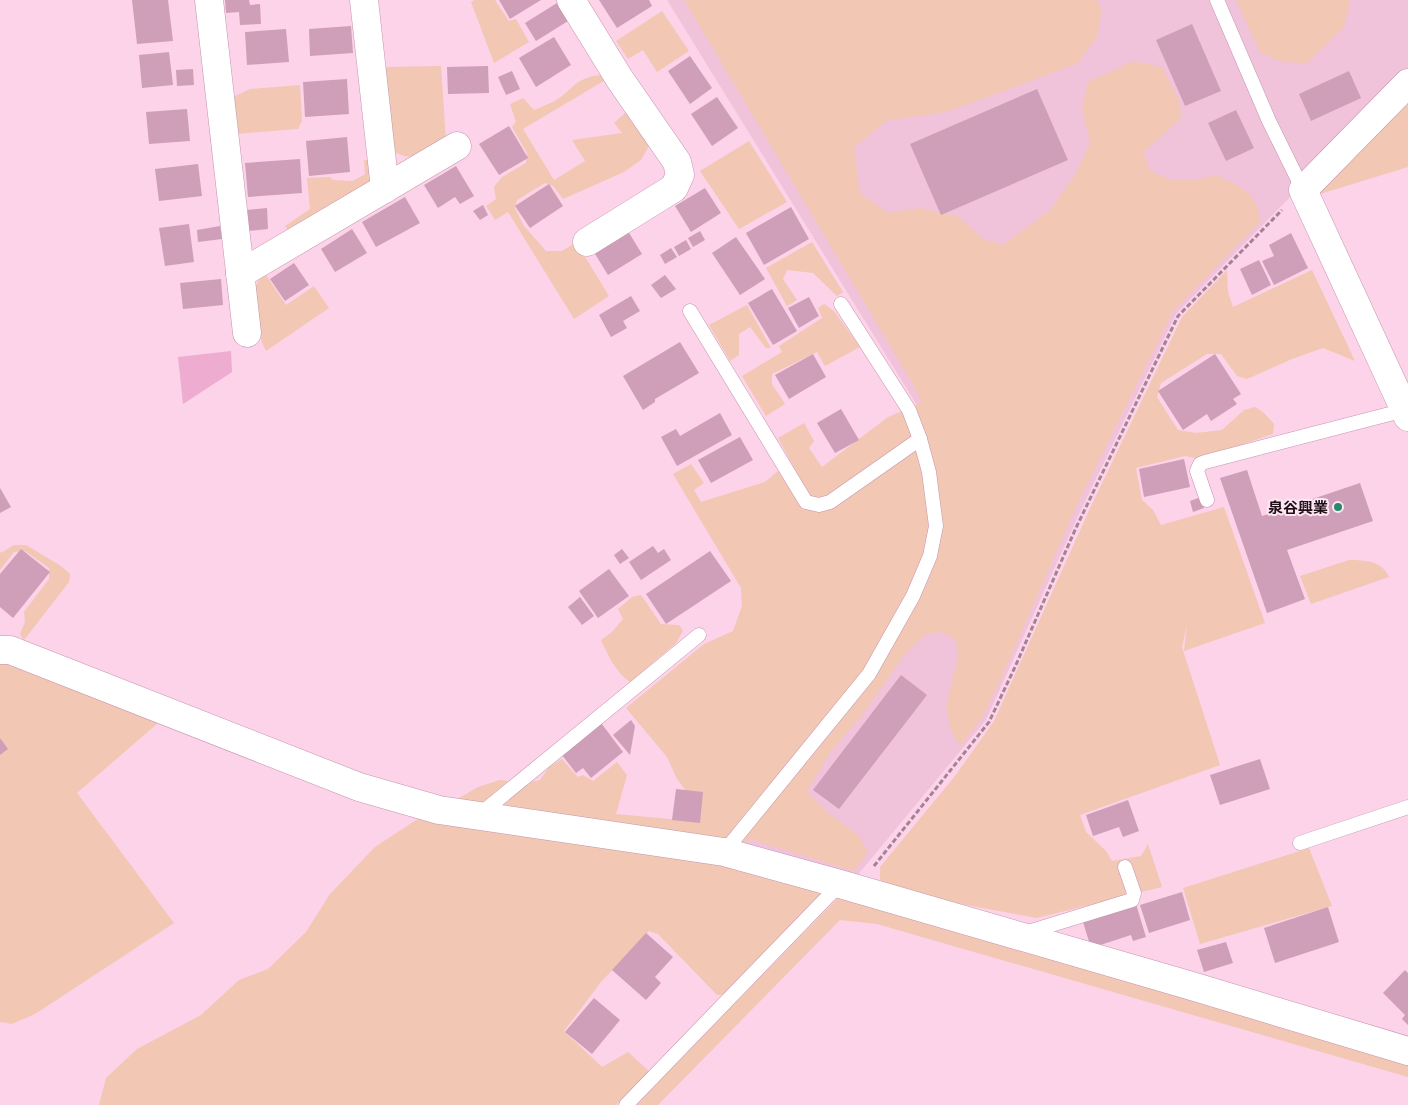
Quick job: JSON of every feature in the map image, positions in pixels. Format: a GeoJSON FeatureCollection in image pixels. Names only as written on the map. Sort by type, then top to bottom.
{"type":"FeatureCollection","features":[{"type":"Feature","properties":{"kind":"street"},"geometry":{"type":"LineString","coordinates":[[209,0],[247,333]]}},
{"type":"Feature","properties":{"kind":"street"},"geometry":{"type":"LineString","coordinates":[[364,0],[385,189]]}},
{"type":"Feature","properties":{"kind":"street"},"geometry":{"type":"LineString","coordinates":[[571,0],[619,78],[676,162],[680,175],[674,188],[587,242]]}},
{"type":"Feature","properties":{"kind":"street"},"geometry":{"type":"LineString","coordinates":[[1406,414],[1302,190],[1408,83]]}},
{"type":"Feature","properties":{"kind":"street"},"geometry":{"type":"LineString","coordinates":[[240,274],[457,146]]}},
{"type":"Feature","properties":{"kind":"street"},"geometry":{"type":"LineString","coordinates":[[0,650],[10,650],[359,787],[439,810],[724,852],[1408,1050]]}},
{"type":"Feature","properties":{"kind":"lane"},"geometry":{"type":"LineString","coordinates":[[1217,0],[1269,121],[1302,190]]}},
{"type":"Feature","properties":{"kind":"lane"},"geometry":{"type":"LineString","coordinates":[[724,852],[869,674],[913,596],[930,556],[936,526],[929,472],[920,439],[909,410],[841,304]]}},
{"type":"Feature","properties":{"kind":"lane"},"geometry":{"type":"LineString","coordinates":[[690,311],[806,502],[819,505],[830,502],[920,439]]}},
{"type":"Feature","properties":{"kind":"lane"},"geometry":{"type":"LineString","coordinates":[[1207,500],[1197,471],[1200,464],[1406,414]]}},
{"type":"Feature","properties":{"kind":"lane"},"geometry":{"type":"LineString","coordinates":[[479,816],[699,635]]}},
{"type":"Feature","properties":{"kind":"lane"},"geometry":{"type":"LineString","coordinates":[[1300,843],[1408,807]]}},
{"type":"Feature","properties":{"kind":"lane"},"geometry":{"type":"LineString","coordinates":[[1018,936],[1132,900],[1134,893],[1124,867]]}},
{"type":"Feature","properties":{"kind":"lane"},"geometry":{"type":"LineString","coordinates":[[626,1105],[849,887]]}},
{"type":"Feature","properties":{"kind":"path"},"geometry":{"type":"LineString","coordinates":[[849,887],[886,850],[989,722],[1075,530],[1178,316],[1302,190]]}},
{"type":"Feature","properties":{"kind":"shaded area"},"geometry":{"type":"Polygon","coordinates":[[[475,0],[495,0],[509,21],[516,19],[529,42],[494,63],[471,2],[475,0]]]}},
{"type":"Feature","properties":{"kind":"shaded area"},"geometry":{"type":"Polygon","coordinates":[[[667,0],[1408,0],[1408,76],[1176,314],[1079,514],[986,720],[856,877],[741,845],[926,420],[667,0]]]}},
{"type":"Feature","properties":{"kind":"shaded area"},"geometry":{"type":"Polygon","coordinates":[[[684,0],[1097,0],[1102,10],[1097,37],[1078,63],[947,112],[888,120],[854,147],[860,193],[888,213],[920,208],[958,216],[983,239],[1003,245],[1050,210],[1076,173],[1090,143],[1082,109],[1088,82],[1133,61],[1162,67],[1180,103],[1181,118],[1144,152],[1149,170],[1171,180],[1199,179],[1215,175],[1246,191],[1251,196],[1256,203],[1260,222],[1173,311],[1076,507],[982,718],[960,746],[950,729],[946,707],[958,657],[956,640],[941,632],[926,634],[906,653],[861,716],[829,754],[807,792],[827,812],[858,835],[868,852],[854,871],[749,839],[745,845],[826,876],[819,900],[724,995],[717,995],[658,934],[649,931],[601,982],[564,1031],[602,1067],[628,1052],[650,1072],[616,1105],[99,1105],[106,1078],[137,1049],[201,1015],[239,980],[268,969],[306,932],[330,894],[375,847],[419,818],[449,804],[478,787],[500,780],[524,783],[540,780],[549,767],[562,759],[578,777],[583,775],[593,781],[617,762],[627,775],[616,814],[681,820],[688,794],[677,779],[667,757],[626,708],[704,644],[733,631],[742,606],[741,588],[673,474],[691,464],[704,483],[694,490],[701,502],[765,482],[778,471],[797,500],[804,486],[778,438],[804,423],[814,441],[809,448],[822,467],[888,417],[921,403],[916,389],[684,0]]]}},
{"type":"Feature","properties":{"kind":"shaded area"},"geometry":{"type":"Polygon","coordinates":[[[1236,0],[1350,0],[1344,27],[1307,63],[1282,62],[1260,52],[1236,0]]]}},
{"type":"Feature","properties":{"kind":"shaded area"},"geometry":{"type":"Polygon","coordinates":[[[662,11],[689,51],[657,72],[643,50],[628,59],[616,41],[662,11]]]}},
{"type":"Feature","properties":{"kind":"shaded area"},"geometry":{"type":"Polygon","coordinates":[[[441,66],[446,142],[420,156],[408,157],[393,151],[385,67],[441,66]]]}},
{"type":"Feature","properties":{"kind":"shaded area"},"geometry":{"type":"Polygon","coordinates":[[[601,75],[607,79],[523,129],[554,180],[585,161],[572,140],[622,133],[614,123],[627,111],[650,144],[641,160],[624,172],[563,199],[553,186],[545,183],[517,200],[515,208],[524,226],[546,251],[562,251],[576,242],[609,296],[574,319],[508,212],[495,220],[486,206],[496,199],[494,187],[502,177],[526,163],[527,153],[512,127],[516,122],[510,104],[523,98],[534,110],[551,103],[579,82],[592,76],[601,75]]]}},
{"type":"Feature","properties":{"kind":"shaded area"},"geometry":{"type":"Polygon","coordinates":[[[300,85],[302,121],[298,129],[235,134],[231,98],[250,89],[300,85]]]}},
{"type":"Feature","properties":{"kind":"shaded area"},"geometry":{"type":"Polygon","coordinates":[[[1408,95],[1408,167],[1320,194],[1320,190],[1408,95]]]}},
{"type":"Feature","properties":{"kind":"shaded area"},"geometry":{"type":"Polygon","coordinates":[[[749,141],[787,202],[739,229],[700,171],[749,141]]]}},
{"type":"Feature","properties":{"kind":"shaded area"},"geometry":{"type":"Polygon","coordinates":[[[364,160],[372,160],[370,183],[289,231],[285,226],[310,209],[307,178],[330,177],[333,180],[353,181],[365,174],[364,160]]]}},
{"type":"Feature","properties":{"kind":"shaded area"},"geometry":{"type":"Polygon","coordinates":[[[812,242],[843,292],[837,296],[813,273],[787,270],[783,279],[797,300],[787,306],[766,268],[812,242]]]}},
{"type":"Feature","properties":{"kind":"shaded area"},"geometry":{"type":"Polygon","coordinates":[[[1227,270],[1228,292],[1233,307],[1312,270],[1355,361],[1323,348],[1292,359],[1247,379],[1237,376],[1221,354],[1207,354],[1161,383],[1157,397],[1178,430],[1196,433],[1222,430],[1244,410],[1255,407],[1263,412],[1274,424],[1273,434],[1200,459],[1185,456],[1136,468],[1142,500],[1153,510],[1161,525],[1224,507],[1265,623],[1184,651],[1187,625],[1182,647],[1220,765],[1080,815],[1086,832],[1106,851],[1112,861],[1141,856],[1148,844],[1162,887],[1037,918],[950,902],[894,888],[880,880],[880,867],[955,776],[994,721],[1092,504],[1182,317],[1227,270]]]}},
{"type":"Feature","properties":{"kind":"shaded area"},"geometry":{"type":"Polygon","coordinates":[[[264,272],[286,305],[314,286],[329,308],[266,351],[259,331],[254,300],[255,288],[264,272]]]}},
{"type":"Feature","properties":{"kind":"shaded area"},"geometry":{"type":"Polygon","coordinates":[[[824,304],[834,311],[860,347],[825,366],[817,352],[772,374],[772,384],[785,404],[766,416],[742,376],[782,352],[779,346],[822,318],[818,308],[824,304]]]}},
{"type":"Feature","properties":{"kind":"shaded area"},"geometry":{"type":"Polygon","coordinates":[[[747,305],[771,348],[766,348],[750,327],[739,334],[739,355],[730,361],[709,325],[747,305]]]}},
{"type":"Feature","properties":{"kind":"shaded area"},"geometry":{"type":"Polygon","coordinates":[[[231,351],[232,372],[183,404],[178,357],[231,351]]]}},
{"type":"Feature","properties":{"kind":"shaded area"},"geometry":{"type":"Polygon","coordinates":[[[14,545],[26,545],[61,566],[70,574],[69,582],[24,640],[20,634],[25,622],[24,612],[49,579],[49,568],[25,551],[14,552],[0,570],[0,551],[1,553],[14,545]]]}},
{"type":"Feature","properties":{"kind":"shaded area"},"geometry":{"type":"Polygon","coordinates":[[[1349,560],[1372,562],[1382,568],[1389,577],[1311,604],[1300,576],[1349,560]]]}},
{"type":"Feature","properties":{"kind":"shaded area"},"geometry":{"type":"Polygon","coordinates":[[[641,595],[661,624],[679,625],[683,631],[676,643],[630,682],[616,668],[601,640],[612,632],[623,619],[618,609],[632,597],[641,595]]]}},
{"type":"Feature","properties":{"kind":"shaded area"},"geometry":{"type":"Polygon","coordinates":[[[0,660],[158,723],[77,793],[174,923],[35,1014],[12,1024],[0,1022],[0,660]]]}},
{"type":"Feature","properties":{"kind":"shaded area"},"geometry":{"type":"Polygon","coordinates":[[[1309,848],[1332,906],[1200,944],[1183,888],[1309,848]]]}},
{"type":"Feature","properties":{"kind":"shaded area"},"geometry":{"type":"Polygon","coordinates":[[[843,893],[1408,1057],[1408,1077],[877,924],[840,920],[658,1105],[635,1105],[843,893]]]}},
{"type":"Feature","properties":{"kind":"building"},"geometry":{"type":"Polygon","coordinates":[[[132,0],[168,0],[173,41],[137,44],[132,0]]]}},
{"type":"Feature","properties":{"kind":"building"},"geometry":{"type":"Polygon","coordinates":[[[225,0],[249,0],[250,5],[260,4],[261,24],[240,25],[239,12],[226,13],[225,0]]]}},
{"type":"Feature","properties":{"kind":"building"},"geometry":{"type":"Polygon","coordinates":[[[499,0],[541,0],[510,19],[499,0]]]}},
{"type":"Feature","properties":{"kind":"building"},"geometry":{"type":"Polygon","coordinates":[[[599,0],[649,0],[652,6],[617,28],[599,0]]]}},
{"type":"Feature","properties":{"kind":"building"},"geometry":{"type":"Polygon","coordinates":[[[557,3],[568,21],[536,41],[525,23],[557,3]]]}},
{"type":"Feature","properties":{"kind":"building"},"geometry":{"type":"Polygon","coordinates":[[[1192,24],[1221,91],[1185,106],[1156,40],[1192,24]]]}},
{"type":"Feature","properties":{"kind":"building"},"geometry":{"type":"Polygon","coordinates":[[[351,26],[353,53],[310,56],[309,29],[351,26]]]}},
{"type":"Feature","properties":{"kind":"building"},"geometry":{"type":"Polygon","coordinates":[[[286,29],[289,62],[247,65],[245,32],[286,29]]]}},
{"type":"Feature","properties":{"kind":"building"},"geometry":{"type":"Polygon","coordinates":[[[554,37],[571,65],[536,87],[519,58],[554,37]]]}},
{"type":"Feature","properties":{"kind":"building"},"geometry":{"type":"Polygon","coordinates":[[[169,52],[173,85],[142,88],[139,55],[169,52]]]}},
{"type":"Feature","properties":{"kind":"building"},"geometry":{"type":"Polygon","coordinates":[[[690,56],[712,88],[690,104],[668,71],[690,56]]]}},
{"type":"Feature","properties":{"kind":"building"},"geometry":{"type":"Polygon","coordinates":[[[488,66],[489,93],[448,94],[447,67],[488,66]]]}},
{"type":"Feature","properties":{"kind":"building"},"geometry":{"type":"Polygon","coordinates":[[[193,69],[194,85],[177,86],[176,70],[193,69]]]}},
{"type":"Feature","properties":{"kind":"building"},"geometry":{"type":"Polygon","coordinates":[[[512,71],[520,89],[506,95],[498,77],[512,71]]]}},
{"type":"Feature","properties":{"kind":"building"},"geometry":{"type":"Polygon","coordinates":[[[1349,71],[1361,98],[1311,121],[1299,94],[1349,71]]]}},
{"type":"Feature","properties":{"kind":"building"},"geometry":{"type":"Polygon","coordinates":[[[347,79],[349,114],[305,117],[303,82],[347,79]]]}},
{"type":"Feature","properties":{"kind":"building"},"geometry":{"type":"Polygon","coordinates":[[[1037,89],[1068,160],[941,215],[910,144],[1037,89]]]}},
{"type":"Feature","properties":{"kind":"building"},"geometry":{"type":"Polygon","coordinates":[[[717,97],[738,128],[712,146],[691,114],[717,97]]]}},
{"type":"Feature","properties":{"kind":"building"},"geometry":{"type":"Polygon","coordinates":[[[187,109],[190,141],[149,144],[146,112],[187,109]]]}},
{"type":"Feature","properties":{"kind":"building"},"geometry":{"type":"Polygon","coordinates":[[[1236,110],[1254,148],[1226,161],[1208,123],[1236,110]]]}},
{"type":"Feature","properties":{"kind":"building"},"geometry":{"type":"Polygon","coordinates":[[[509,126],[528,158],[499,175],[479,144],[509,126]]]}},
{"type":"Feature","properties":{"kind":"building"},"geometry":{"type":"Polygon","coordinates":[[[347,137],[350,172],[309,176],[306,141],[347,137]]]}},
{"type":"Feature","properties":{"kind":"building"},"geometry":{"type":"Polygon","coordinates":[[[300,159],[302,193],[248,197],[245,163],[300,159]]]}},
{"type":"Feature","properties":{"kind":"building"},"geometry":{"type":"Polygon","coordinates":[[[198,164],[202,196],[159,201],[155,169],[198,164]]]}},
{"type":"Feature","properties":{"kind":"building"},"geometry":{"type":"Polygon","coordinates":[[[456,166],[474,196],[460,204],[455,197],[438,208],[424,185],[456,166]]]}},
{"type":"Feature","properties":{"kind":"building"},"geometry":{"type":"Polygon","coordinates":[[[549,184],[563,206],[530,228],[515,206],[549,184]]]}},
{"type":"Feature","properties":{"kind":"building"},"geometry":{"type":"Polygon","coordinates":[[[705,188],[721,213],[691,232],[675,206],[705,188]]]}},
{"type":"Feature","properties":{"kind":"building"},"geometry":{"type":"Polygon","coordinates":[[[405,197],[420,223],[376,247],[362,222],[405,197]]]}},
{"type":"Feature","properties":{"kind":"building"},"geometry":{"type":"Polygon","coordinates":[[[483,205],[488,215],[480,220],[473,211],[483,205]]]}},
{"type":"Feature","properties":{"kind":"building"},"geometry":{"type":"Polygon","coordinates":[[[791,207],[809,239],[764,265],[746,233],[791,207]]]}},
{"type":"Feature","properties":{"kind":"building"},"geometry":{"type":"Polygon","coordinates":[[[267,208],[268,229],[248,231],[247,210],[267,208]]]}},
{"type":"Feature","properties":{"kind":"building"},"geometry":{"type":"Polygon","coordinates":[[[189,224],[194,262],[165,266],[159,228],[189,224]]]}},
{"type":"Feature","properties":{"kind":"building"},"geometry":{"type":"Polygon","coordinates":[[[220,226],[222,239],[198,242],[197,230],[220,226]]]}},
{"type":"Feature","properties":{"kind":"building"},"geometry":{"type":"Polygon","coordinates":[[[626,228],[642,254],[608,275],[592,249],[626,228]]]}},
{"type":"Feature","properties":{"kind":"building"},"geometry":{"type":"Polygon","coordinates":[[[352,229],[367,253],[335,272],[321,249],[352,229]]]}},
{"type":"Feature","properties":{"kind":"building"},"geometry":{"type":"Polygon","coordinates":[[[700,231],[705,240],[693,247],[688,238],[700,231]]]}},
{"type":"Feature","properties":{"kind":"building"},"geometry":{"type":"Polygon","coordinates":[[[1291,233],[1308,268],[1274,285],[1262,261],[1274,256],[1269,245],[1291,233]]]}},
{"type":"Feature","properties":{"kind":"building"},"geometry":{"type":"Polygon","coordinates":[[[736,237],[765,279],[740,295],[712,253],[736,237]]]}},
{"type":"Feature","properties":{"kind":"building"},"geometry":{"type":"Polygon","coordinates":[[[686,240],[691,249],[679,256],[674,247],[686,240]]]}},
{"type":"Feature","properties":{"kind":"building"},"geometry":{"type":"Polygon","coordinates":[[[671,248],[677,257],[665,264],[660,255],[671,248]]]}},
{"type":"Feature","properties":{"kind":"building"},"geometry":{"type":"Polygon","coordinates":[[[1259,260],[1271,285],[1252,295],[1240,269],[1259,260]]]}},
{"type":"Feature","properties":{"kind":"building"},"geometry":{"type":"Polygon","coordinates":[[[294,263],[309,285],[285,301],[270,279],[294,263]]]}},
{"type":"Feature","properties":{"kind":"building"},"geometry":{"type":"Polygon","coordinates":[[[665,275],[676,289],[661,298],[651,285],[665,275]]]}},
{"type":"Feature","properties":{"kind":"building"},"geometry":{"type":"Polygon","coordinates":[[[221,279],[223,305],[183,309],[180,283],[221,279]]]}},
{"type":"Feature","properties":{"kind":"building"},"geometry":{"type":"Polygon","coordinates":[[[772,289],[797,331],[773,345],[748,303],[772,289]]]}},
{"type":"Feature","properties":{"kind":"building"},"geometry":{"type":"Polygon","coordinates":[[[631,296],[640,311],[623,321],[627,328],[611,337],[599,315],[631,296]]]}},
{"type":"Feature","properties":{"kind":"building"},"geometry":{"type":"Polygon","coordinates":[[[809,297],[819,316],[799,328],[788,308],[809,297]]]}},
{"type":"Feature","properties":{"kind":"building"},"geometry":{"type":"Polygon","coordinates":[[[680,342],[699,373],[655,399],[655,402],[643,410],[623,376],[680,342]]]}},
{"type":"Feature","properties":{"kind":"building"},"geometry":{"type":"Polygon","coordinates":[[[813,354],[826,377],[789,399],[775,375],[813,354]]]}},
{"type":"Feature","properties":{"kind":"building"},"geometry":{"type":"Polygon","coordinates":[[[1215,354],[1241,394],[1233,399],[1237,404],[1211,421],[1207,414],[1183,430],[1158,391],[1215,354]]]}},
{"type":"Feature","properties":{"kind":"building"},"geometry":{"type":"Polygon","coordinates":[[[841,409],[859,440],[835,453],[817,423],[841,409]]]}},
{"type":"Feature","properties":{"kind":"building"},"geometry":{"type":"Polygon","coordinates":[[[720,413],[732,435],[677,466],[661,437],[676,429],[680,436],[720,413]]]}},
{"type":"Feature","properties":{"kind":"building"},"geometry":{"type":"Polygon","coordinates":[[[740,437],[753,460],[711,483],[698,460],[740,437]]]}},
{"type":"Feature","properties":{"kind":"building"},"geometry":{"type":"Polygon","coordinates":[[[1184,459],[1190,487],[1144,497],[1139,469],[1184,459]]]}},
{"type":"Feature","properties":{"kind":"building"},"geometry":{"type":"Polygon","coordinates":[[[1247,470],[1262,516],[1360,483],[1373,521],[1287,550],[1305,599],[1267,613],[1220,478],[1247,470]]]}},
{"type":"Feature","properties":{"kind":"building"},"geometry":{"type":"Polygon","coordinates":[[[0,488],[11,507],[0,513],[0,488]]]}},
{"type":"Feature","properties":{"kind":"building"},"geometry":{"type":"Polygon","coordinates":[[[1201,497],[1204,508],[1193,512],[1190,501],[1201,497]]]}},
{"type":"Feature","properties":{"kind":"building"},"geometry":{"type":"Polygon","coordinates":[[[653,546],[658,553],[664,549],[671,560],[641,580],[629,562],[653,546]]]}},
{"type":"Feature","properties":{"kind":"building"},"geometry":{"type":"Polygon","coordinates":[[[21,549],[50,572],[13,618],[0,607],[0,574],[21,549]]]}},
{"type":"Feature","properties":{"kind":"building"},"geometry":{"type":"Polygon","coordinates":[[[622,549],[629,558],[620,564],[614,555],[622,549]]]}},
{"type":"Feature","properties":{"kind":"building"},"geometry":{"type":"Polygon","coordinates":[[[710,551],[731,581],[666,624],[646,594],[710,551]]]}},
{"type":"Feature","properties":{"kind":"building"},"geometry":{"type":"Polygon","coordinates":[[[609,569],[629,596],[598,618],[579,591],[609,569]]]}},
{"type":"Feature","properties":{"kind":"building"},"geometry":{"type":"Polygon","coordinates":[[[580,597],[594,616],[582,625],[568,607],[580,597]]]}},
{"type":"Feature","properties":{"kind":"building"},"geometry":{"type":"Polygon","coordinates":[[[901,675],[927,695],[839,809],[813,790],[901,675]]]}},
{"type":"Feature","properties":{"kind":"building"},"geometry":{"type":"Polygon","coordinates":[[[631,720],[635,726],[630,755],[613,735],[631,720]]]}},
{"type":"Feature","properties":{"kind":"building"},"geometry":{"type":"Polygon","coordinates":[[[601,723],[623,752],[591,778],[583,768],[576,773],[562,755],[601,723]]]}},
{"type":"Feature","properties":{"kind":"building"},"geometry":{"type":"Polygon","coordinates":[[[0,738],[8,749],[0,755],[0,738]]]}},
{"type":"Feature","properties":{"kind":"building"},"geometry":{"type":"Polygon","coordinates":[[[1260,759],[1270,789],[1220,805],[1210,775],[1260,759]]]}},
{"type":"Feature","properties":{"kind":"building"},"geometry":{"type":"Polygon","coordinates":[[[676,789],[703,792],[700,823],[672,820],[676,789]]]}},
{"type":"Feature","properties":{"kind":"building"},"geometry":{"type":"Polygon","coordinates":[[[1128,800],[1139,831],[1123,837],[1119,827],[1093,836],[1086,815],[1128,800]]]}},
{"type":"Feature","properties":{"kind":"building"},"geometry":{"type":"Polygon","coordinates":[[[1182,892],[1190,920],[1149,933],[1140,905],[1182,892]]]}},
{"type":"Feature","properties":{"kind":"building"},"geometry":{"type":"Polygon","coordinates":[[[1136,904],[1146,937],[1133,941],[1131,935],[1091,948],[1083,922],[1136,904]]]}},
{"type":"Feature","properties":{"kind":"building"},"geometry":{"type":"Polygon","coordinates":[[[1328,907],[1339,942],[1275,963],[1264,928],[1328,907]]]}},
{"type":"Feature","properties":{"kind":"building"},"geometry":{"type":"Polygon","coordinates":[[[646,933],[673,957],[655,977],[661,983],[646,1000],[612,970],[646,933]]]}},
{"type":"Feature","properties":{"kind":"building"},"geometry":{"type":"Polygon","coordinates":[[[1226,942],[1233,963],[1204,972],[1197,950],[1226,942]]]}},
{"type":"Feature","properties":{"kind":"building"},"geometry":{"type":"Polygon","coordinates":[[[1405,970],[1408,973],[1408,1025],[1402,1019],[1405,1015],[1383,993],[1405,970]]]}},
{"type":"Feature","properties":{"kind":"building"},"geometry":{"type":"Polygon","coordinates":[[[594,998],[620,1020],[592,1054],[565,1032],[594,998]]]}},
{"type":"Feature","properties":{"kind":"place","name":"泉谷興業"},"geometry":{"type":"Point","coordinates":[1338,507]}}]}
